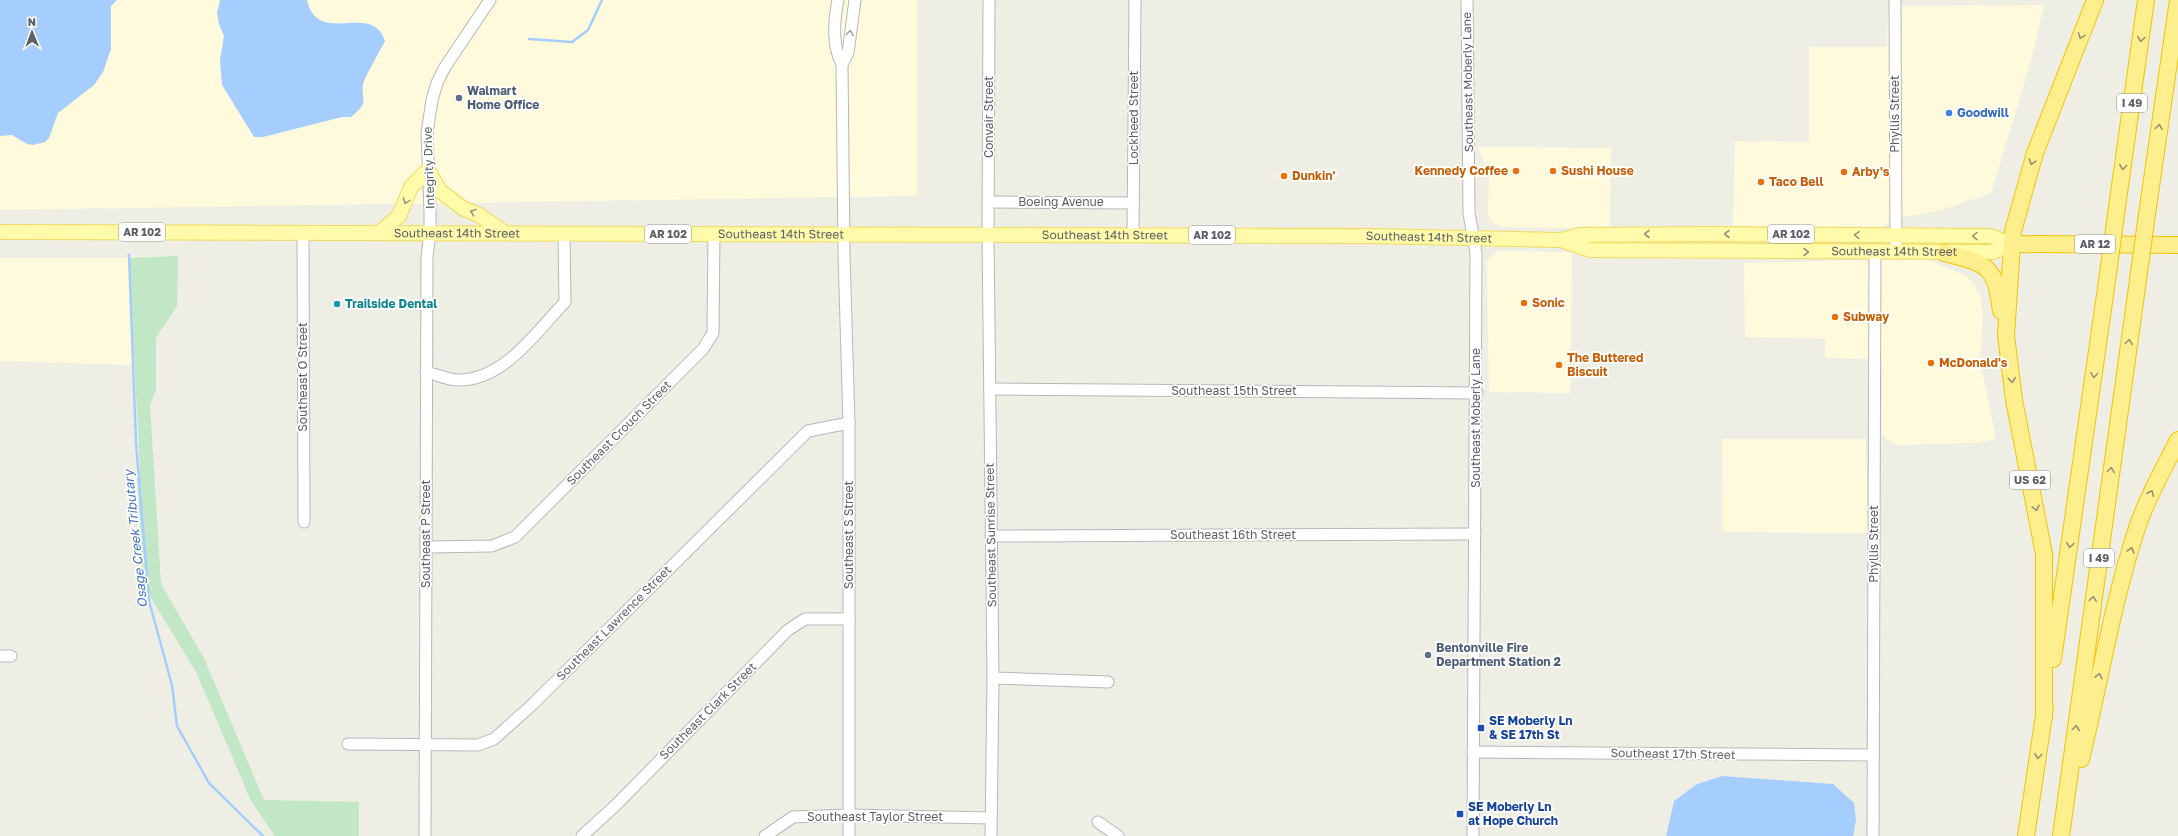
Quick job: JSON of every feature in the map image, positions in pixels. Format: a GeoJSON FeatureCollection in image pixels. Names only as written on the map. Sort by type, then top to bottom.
{"type":"FeatureCollection","features":[{"type":"Feature","properties":{"kind":"highway"},"geometry":{"type":"LineString","coordinates":[[2012,244],[2013,231],[2035,153],[2094,0]]}},
{"type":"Feature","properties":{"kind":"highway","name":"I 49"},"geometry":{"type":"LineString","coordinates":[[2026,836],[2068,562],[2146,0]]}},
{"type":"Feature","properties":{"kind":"highway","name":"I 49"},"geometry":{"type":"LineString","coordinates":[[2061,836],[2178,0]]}},
{"type":"Feature","properties":{"kind":"highway","name":"Southeast 14th Street"},"geometry":{"type":"LineString","coordinates":[[2012,244],[2178,245]]}},
{"type":"Feature","properties":{"kind":"highway","name":"US 62"},"geometry":{"type":"LineString","coordinates":[[2006,334],[2012,244]]}},
{"type":"Feature","properties":{"kind":"highway","name":"US 62"},"geometry":{"type":"LineString","coordinates":[[1944,253],[1976,261],[1990,270],[1997,285],[2006,334],[2014,400],[2044,554],[2046,588],[2044,717]]}},
{"type":"Feature","properties":{"kind":"highway"},"geometry":{"type":"LineString","coordinates":[[2061,836],[2111,624],[2137,529],[2150,496],[2178,440]]}},
{"type":"Feature","properties":{"kind":"main road"},"geometry":{"type":"LineString","coordinates":[[379,233],[399,216],[411,187],[428,170],[440,191],[464,210],[479,215],[505,233]]}},
{"type":"Feature","properties":{"kind":"main road","name":"Southeast 14th Street"},"geometry":{"type":"LineString","coordinates":[[0,232],[1133,235],[1561,240],[1580,235],[1896,235],[1990,236],[2012,244]]}},
{"type":"Feature","properties":{"kind":"main road","name":"Southeast 14th Street"},"geometry":{"type":"LineString","coordinates":[[1561,240],[1590,250],[1944,253],[1993,252],[2012,244]]}},
{"type":"Feature","properties":{"kind":"street","name":"Integrity Drive"},"geometry":{"type":"LineString","coordinates":[[430,233],[428,116],[437,83],[445,67],[490,0]]}},
{"type":"Feature","properties":{"kind":"street"},"geometry":{"type":"LineString","coordinates":[[838,0],[835,41],[836,54],[842,64]]}},
{"type":"Feature","properties":{"kind":"street"},"geometry":{"type":"LineString","coordinates":[[842,64],[848,53],[855,0]]}},
{"type":"Feature","properties":{"kind":"street","name":"Convair Street"},"geometry":{"type":"LineString","coordinates":[[988,235],[989,0]]}},
{"type":"Feature","properties":{"kind":"street","name":"Lockheed Street"},"geometry":{"type":"LineString","coordinates":[[1133,235],[1135,0]]}},
{"type":"Feature","properties":{"kind":"street","name":"Southeast Moberly Lane"},"geometry":{"type":"LineString","coordinates":[[1467,0],[1469,213],[1476,253],[1477,393],[1474,534],[1473,836]]}},
{"type":"Feature","properties":{"kind":"street","name":"Phyllis Street"},"geometry":{"type":"LineString","coordinates":[[1895,0],[1896,252]]}},
{"type":"Feature","properties":{"kind":"street","name":"Southeast S Street"},"geometry":{"type":"LineString","coordinates":[[842,64],[844,234],[849,423],[850,836]]}},
{"type":"Feature","properties":{"kind":"street","name":"Boeing Avenue"},"geometry":{"type":"LineString","coordinates":[[988,202],[1134,203]]}},
{"type":"Feature","properties":{"kind":"street","name":"Southeast O Street"},"geometry":{"type":"LineString","coordinates":[[303,233],[304,522]]}},
{"type":"Feature","properties":{"kind":"street","name":"Southeast P Street"},"geometry":{"type":"LineString","coordinates":[[425,836],[426,372],[427,253],[430,233]]}},
{"type":"Feature","properties":{"kind":"street"},"geometry":{"type":"LineString","coordinates":[[426,372],[455,380],[486,375],[501,366],[525,344],[565,302],[564,234]]}},
{"type":"Feature","properties":{"kind":"street","name":"Southeast Crouch Street"},"geometry":{"type":"LineString","coordinates":[[426,547],[492,546],[515,537],[703,349],[713,333],[714,234]]}},
{"type":"Feature","properties":{"kind":"street","name":"Southeast Sunrise Street"},"geometry":{"type":"LineString","coordinates":[[988,235],[993,678],[991,836]]}},
{"type":"Feature","properties":{"kind":"street","name":"Phyllis Street"},"geometry":{"type":"LineString","coordinates":[[1874,252],[1874,836]]}},
{"type":"Feature","properties":{"kind":"street","name":"Southeast 15th Street"},"geometry":{"type":"LineString","coordinates":[[990,389],[1477,393]]}},
{"type":"Feature","properties":{"kind":"street","name":"Southeast Lawrence Street"},"geometry":{"type":"LineString","coordinates":[[348,744],[425,743],[478,745],[494,739],[532,705],[808,431],[849,423]]}},
{"type":"Feature","properties":{"kind":"street","name":"Southeast 16th Street"},"geometry":{"type":"LineString","coordinates":[[991,536],[1474,534]]}},
{"type":"Feature","properties":{"kind":"street","name":"Southeast Clark Street"},"geometry":{"type":"LineString","coordinates":[[582,836],[617,804],[788,630],[805,619],[849,619]]}},
{"type":"Feature","properties":{"kind":"street"},"geometry":{"type":"LineString","coordinates":[[993,678],[1108,682]]}},
{"type":"Feature","properties":{"kind":"street","name":"Southeast 17th Street"},"geometry":{"type":"LineString","coordinates":[[1474,752],[1873,755]]}},
{"type":"Feature","properties":{"kind":"street","name":"Southeast Taylor Street"},"geometry":{"type":"LineString","coordinates":[[765,836],[794,818],[850,815],[991,818]]}},
{"type":"Feature","properties":{"kind":"street"},"geometry":{"type":"LineString","coordinates":[[1098,822],[1118,836]]}},
{"type":"Feature","properties":{"kind":"shaded area","name":"Walmart Home Office"},"geometry":{"type":"Polygon","coordinates":[[[0,0],[917,0],[917,196],[0,210],[0,0]]]}},
{"type":"Feature","properties":{"kind":"shaded area"},"geometry":{"type":"Polygon","coordinates":[[[2044,5],[2031,60],[1991,193],[1939,211],[1905,217],[1884,225],[1878,231],[1733,230],[1735,141],[1809,142],[1809,47],[1887,47],[1888,6],[2044,5]]]}},
{"type":"Feature","properties":{"kind":"shaded area"},"geometry":{"type":"Polygon","coordinates":[[[1478,147],[1611,148],[1610,229],[1502,227],[1493,223],[1488,216],[1489,175],[1478,147]]]}},
{"type":"Feature","properties":{"kind":"shaded area"},"geometry":{"type":"Polygon","coordinates":[[[1499,251],[1572,252],[1570,393],[1489,392],[1487,262],[1490,257],[1499,251]]]}},
{"type":"Feature","properties":{"kind":"shaded area"},"geometry":{"type":"Polygon","coordinates":[[[0,258],[129,258],[135,365],[0,361],[0,258]]]}},
{"type":"Feature","properties":{"kind":"shaded area"},"geometry":{"type":"Polygon","coordinates":[[[1927,259],[1968,277],[1980,293],[1983,313],[1980,362],[1996,439],[1977,443],[1896,445],[1882,435],[1882,359],[1825,358],[1825,339],[1745,337],[1744,263],[1927,259]]]}},
{"type":"Feature","properties":{"kind":"shaded area"},"geometry":{"type":"Polygon","coordinates":[[[1722,439],[1866,439],[1868,533],[1723,532],[1722,439]]]}},
{"type":"Feature","properties":{"kind":"green space"},"geometry":{"type":"Polygon","coordinates":[[[178,256],[177,306],[156,338],[156,390],[150,405],[161,584],[204,658],[264,800],[359,802],[359,836],[275,836],[251,801],[196,672],[143,585],[137,470],[140,470],[129,258],[178,256]]]}},
{"type":"Feature","properties":{"kind":"water"},"geometry":{"type":"Polygon","coordinates":[[[0,0],[117,0],[111,6],[111,49],[103,72],[94,85],[58,113],[49,138],[45,142],[33,145],[27,144],[12,135],[0,136],[0,0]]]}},
{"type":"Feature","properties":{"kind":"water"},"geometry":{"type":"Polygon","coordinates":[[[220,0],[307,0],[313,14],[322,21],[333,23],[369,24],[378,29],[385,41],[364,81],[363,105],[361,108],[351,117],[342,117],[263,137],[254,137],[222,85],[220,60],[224,36],[219,24],[217,13],[220,0]]]}},
{"type":"Feature","properties":{"kind":"water"},"geometry":{"type":"Polygon","coordinates":[[[1722,776],[1833,784],[1854,803],[1856,820],[1853,836],[1666,836],[1674,801],[1697,784],[1722,776]]]}},
{"type":"Feature","properties":{"kind":"waterway"},"geometry":{"type":"LineString","coordinates":[[529,39],[572,42],[588,30],[602,0]]}},
{"type":"Feature","properties":{"kind":"waterway","name":"Osage Creek Tributary"},"geometry":{"type":"LineString","coordinates":[[129,255],[136,443],[149,601],[172,685],[177,726],[209,783],[263,836]]}},
{"type":"Feature","properties":{"kind":"place","name":"Walmart Home Office"},"geometry":{"type":"Point","coordinates":[459,98]}},
{"type":"Feature","properties":{"kind":"place","name":"Goodwill"},"geometry":{"type":"Point","coordinates":[1949,113]}},
{"type":"Feature","properties":{"kind":"place","name":"Kennedy Coffee"},"geometry":{"type":"Point","coordinates":[1516,171]}},
{"type":"Feature","properties":{"kind":"place","name":"Sushi House"},"geometry":{"type":"Point","coordinates":[1553,171]}},
{"type":"Feature","properties":{"kind":"place","name":"Arby's"},"geometry":{"type":"Point","coordinates":[1844,172]}},
{"type":"Feature","properties":{"kind":"place","name":"Dunkin'"},"geometry":{"type":"Point","coordinates":[1284,176]}},
{"type":"Feature","properties":{"kind":"place","name":"Taco Bell"},"geometry":{"type":"Point","coordinates":[1761,182]}},
{"type":"Feature","properties":{"kind":"place","name":"Sonic"},"geometry":{"type":"Point","coordinates":[1524,303]}},
{"type":"Feature","properties":{"kind":"place","name":"Trailside Dental"},"geometry":{"type":"Point","coordinates":[337,304]}},
{"type":"Feature","properties":{"kind":"place","name":"Subway"},"geometry":{"type":"Point","coordinates":[1835,317]}},
{"type":"Feature","properties":{"kind":"place","name":"McDonald's"},"geometry":{"type":"Point","coordinates":[1931,363]}},
{"type":"Feature","properties":{"kind":"place","name":"The Buttered Biscuit"},"geometry":{"type":"Point","coordinates":[1559,365]}},
{"type":"Feature","properties":{"kind":"place","name":"Bentonville Fire Department Station 2"},"geometry":{"type":"Point","coordinates":[1428,655]}},
{"type":"Feature","properties":{"kind":"place","name":"SE Moberly Ln & SE 17th St"},"geometry":{"type":"Point","coordinates":[1481,728]}},
{"type":"Feature","properties":{"kind":"place","name":"SE Moberly Ln at Hope Church"},"geometry":{"type":"Point","coordinates":[1460,814]}}]}
